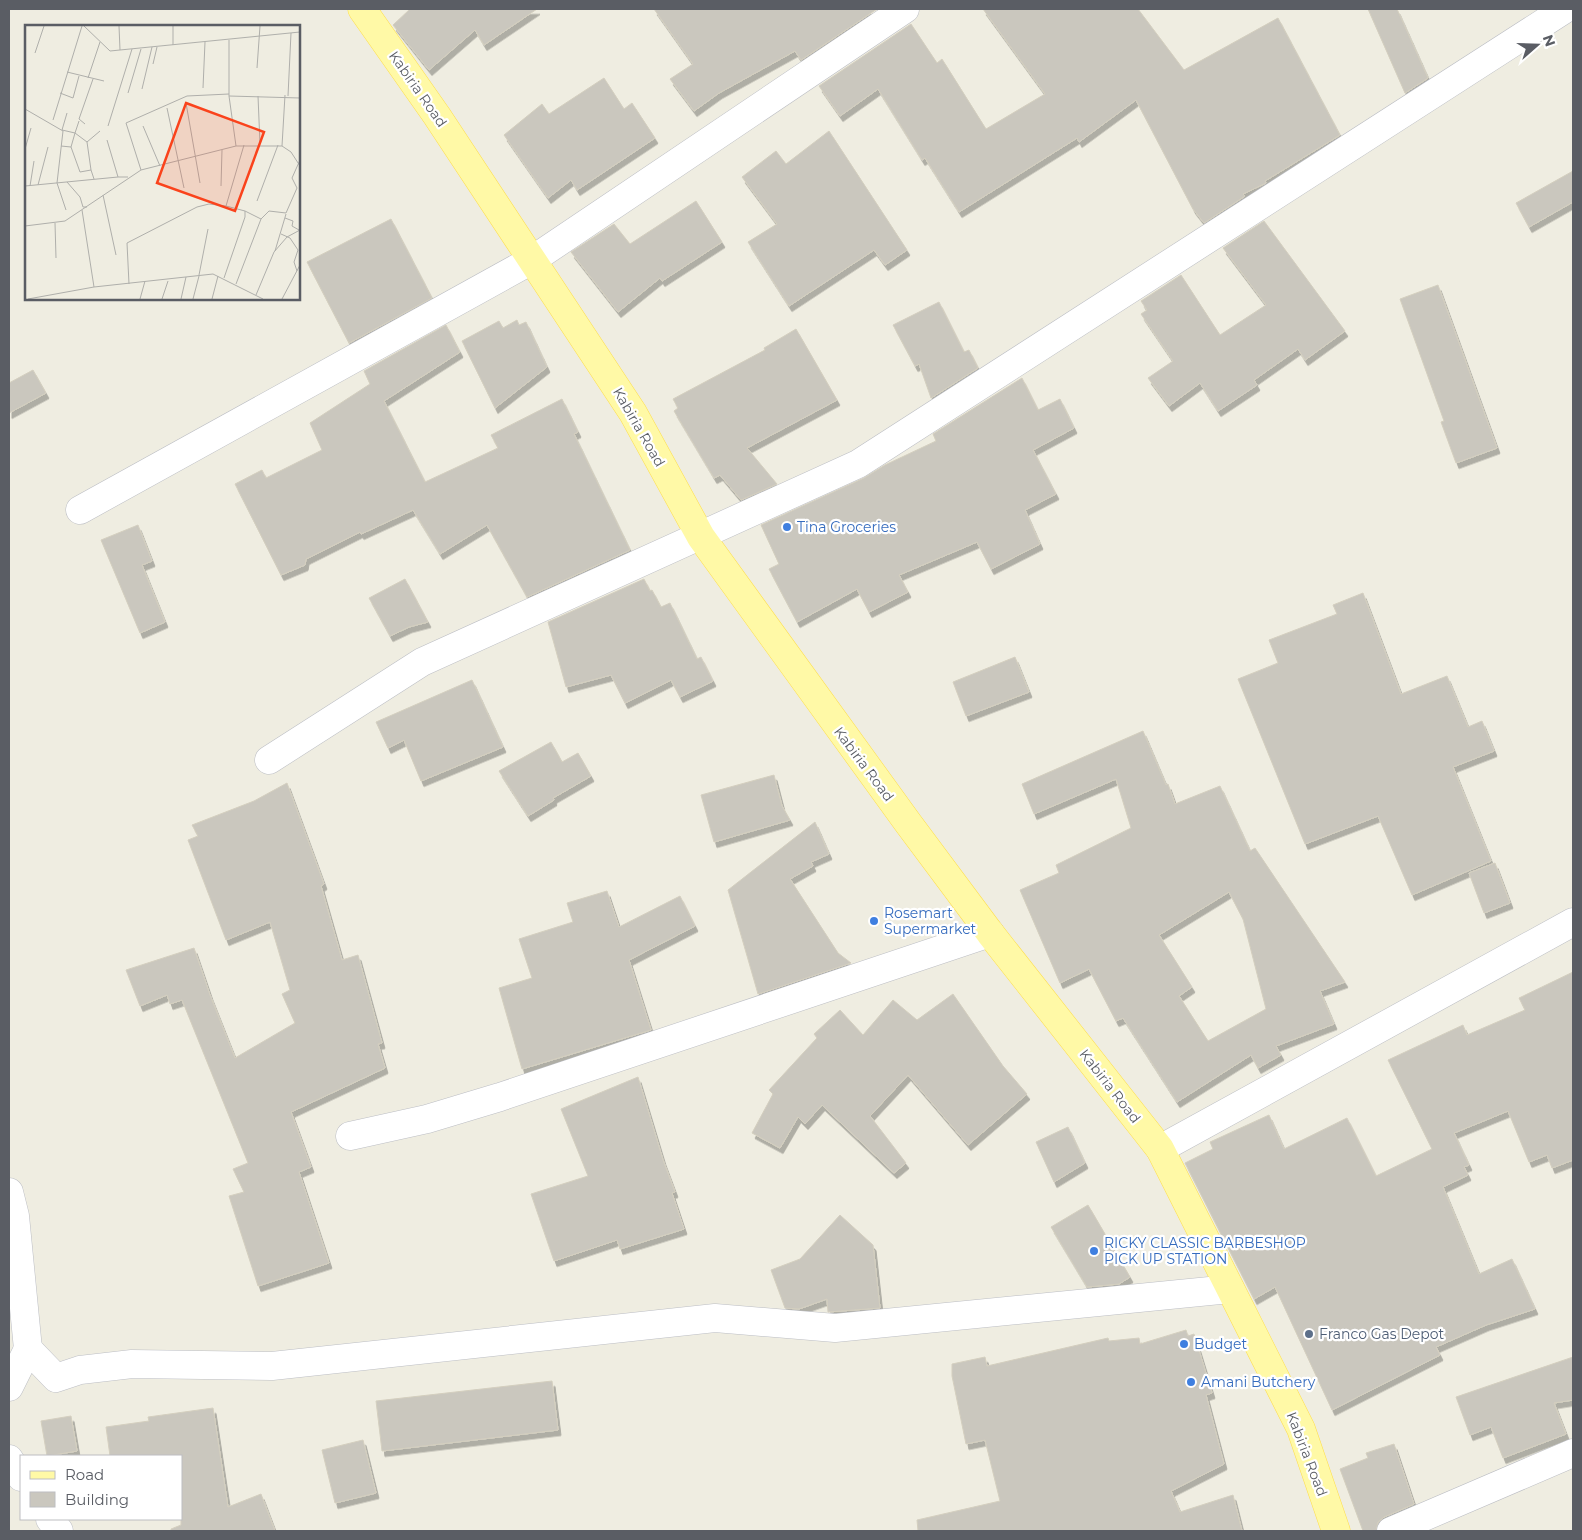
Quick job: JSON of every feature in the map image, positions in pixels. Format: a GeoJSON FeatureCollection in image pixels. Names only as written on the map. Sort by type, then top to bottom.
{"type":"FeatureCollection","features":[{"type":"Feature","properties":{"kind":"main road","name":"Kabiria Road"},"geometry":{"type":"LineString","coordinates":[[362,9],[437,116],[633,413],[701,537],[841,733],[990,933],[1160,1149],[1301,1429],[1336,1531]]}},
{"type":"Feature","properties":{"kind":"street"},"geometry":{"type":"LineString","coordinates":[[80,510],[532,260],[905,9]]}},
{"type":"Feature","properties":{"kind":"street"},"geometry":{"type":"LineString","coordinates":[[269,760],[422,662],[701,537],[858,464],[1565,9]]}},
{"type":"Feature","properties":{"kind":"street"},"geometry":{"type":"LineString","coordinates":[[1160,1149],[1573,922]]}},
{"type":"Feature","properties":{"kind":"street"},"geometry":{"type":"LineString","coordinates":[[350,1136],[427,1119],[500,1097],[990,933]]}},
{"type":"Feature","properties":{"kind":"street"},"geometry":{"type":"LineString","coordinates":[[9,1192],[14,1216],[28,1349],[9,1387]]}},
{"type":"Feature","properties":{"kind":"street"},"geometry":{"type":"LineString","coordinates":[[28,1349],[56,1378],[80,1370],[132,1364],[272,1366],[714,1318],[835,1328],[1230,1289]]}},
{"type":"Feature","properties":{"kind":"street"},"geometry":{"type":"LineString","coordinates":[[1391,1531],[1573,1453]]}},
{"type":"Feature","properties":{"kind":"street"},"geometry":{"type":"LineString","coordinates":[[9,1459],[20,1476]]}},
{"type":"Feature","properties":{"kind":"street"},"geometry":{"type":"LineString","coordinates":[[51,1520],[59,1531]]}},
{"type":"Feature","properties":{"kind":"building"},"geometry":{"type":"Polygon","coordinates":[[[410,9],[537,9],[484,45],[475,30],[429,70],[393,25],[410,9]]]}},
{"type":"Feature","properties":{"kind":"building"},"geometry":{"type":"Polygon","coordinates":[[[654,9],[877,9],[801,60],[795,51],[719,93],[694,111],[670,79],[693,64],[654,9]]]}},
{"type":"Feature","properties":{"kind":"building"},"geometry":{"type":"Polygon","coordinates":[[[983,9],[1138,9],[1184,70],[1278,18],[1340,135],[1265,181],[1266,183],[1243,194],[1245,196],[1204,223],[1193,209],[1136,100],[1079,142],[1077,138],[959,212],[925,158],[922,160],[878,89],[840,116],[819,86],[911,24],[937,63],[942,59],[986,129],[1045,94],[983,9]]]}},
{"type":"Feature","properties":{"kind":"building"},"geometry":{"type":"Polygon","coordinates":[[[1368,9],[1397,9],[1428,78],[1405,93],[1368,9]]]}},
{"type":"Feature","properties":{"kind":"building"},"geometry":{"type":"Polygon","coordinates":[[[604,78],[624,109],[632,103],[655,138],[577,190],[571,180],[548,198],[504,135],[542,104],[549,114],[604,78]]]}},
{"type":"Feature","properties":{"kind":"building"},"geometry":{"type":"Polygon","coordinates":[[[829,131],[907,250],[885,265],[874,250],[789,306],[748,242],[777,224],[742,177],[776,151],[786,164],[829,131]]]}},
{"type":"Feature","properties":{"kind":"building"},"geometry":{"type":"Polygon","coordinates":[[[1573,171],[1573,202],[1529,227],[1516,203],[1573,171]]]}},
{"type":"Feature","properties":{"kind":"building"},"geometry":{"type":"Polygon","coordinates":[[[696,201],[722,242],[662,281],[660,278],[618,312],[571,252],[614,224],[630,244],[696,201]]]}},
{"type":"Feature","properties":{"kind":"building"},"geometry":{"type":"Polygon","coordinates":[[[391,219],[432,298],[349,343],[307,262],[391,219]]]}},
{"type":"Feature","properties":{"kind":"building"},"geometry":{"type":"Polygon","coordinates":[[[1264,221],[1345,331],[1305,360],[1298,349],[1254,380],[1257,385],[1218,411],[1200,383],[1169,406],[1148,378],[1173,361],[1141,314],[1147,310],[1141,301],[1181,275],[1220,335],[1266,305],[1223,248],[1264,221]]]}},
{"type":"Feature","properties":{"kind":"building"},"geometry":{"type":"Polygon","coordinates":[[[1438,285],[1497,448],[1456,463],[1441,422],[1444,421],[1400,299],[1438,285]]]}},
{"type":"Feature","properties":{"kind":"building"},"geometry":{"type":"Polygon","coordinates":[[[939,302],[964,352],[969,350],[978,368],[931,398],[919,364],[915,366],[893,325],[939,302]]]}},
{"type":"Feature","properties":{"kind":"building"},"geometry":{"type":"Polygon","coordinates":[[[517,320],[519,325],[526,322],[547,367],[495,408],[462,341],[499,321],[503,328],[517,320]]]}},
{"type":"Feature","properties":{"kind":"building"},"geometry":{"type":"Polygon","coordinates":[[[446,325],[460,352],[384,401],[425,482],[498,448],[491,435],[562,399],[578,432],[574,434],[630,550],[527,597],[487,525],[440,554],[413,510],[361,534],[360,532],[306,559],[305,565],[281,575],[235,484],[262,470],[266,478],[322,450],[310,423],[370,384],[364,371],[446,325]]]}},
{"type":"Feature","properties":{"kind":"building"},"geometry":{"type":"Polygon","coordinates":[[[796,329],[837,400],[747,448],[777,484],[741,500],[720,475],[714,478],[674,411],[678,408],[673,399],[765,350],[764,348],[796,329]]]}},
{"type":"Feature","properties":{"kind":"building"},"geometry":{"type":"Polygon","coordinates":[[[33,370],[46,393],[9,413],[9,383],[33,370]]]}},
{"type":"Feature","properties":{"kind":"building"},"geometry":{"type":"Polygon","coordinates":[[[1022,378],[1038,410],[1060,399],[1074,428],[1033,450],[1056,494],[1025,510],[1040,544],[991,569],[977,542],[899,575],[908,592],[869,612],[857,589],[797,622],[769,569],[779,564],[761,525],[864,478],[885,465],[936,441],[933,434],[1022,378]]]}},
{"type":"Feature","properties":{"kind":"building"},"geometry":{"type":"Polygon","coordinates":[[[138,525],[152,561],[142,565],[165,622],[140,633],[101,540],[138,525]]]}},
{"type":"Feature","properties":{"kind":"building"},"geometry":{"type":"Polygon","coordinates":[[[405,579],[428,622],[409,627],[390,636],[369,598],[405,579]]]}},
{"type":"Feature","properties":{"kind":"building"},"geometry":{"type":"Polygon","coordinates":[[[644,579],[661,607],[670,603],[697,659],[701,657],[713,681],[680,697],[671,680],[625,703],[611,675],[566,687],[548,622],[644,579]]]}},
{"type":"Feature","properties":{"kind":"building"},"geometry":{"type":"Polygon","coordinates":[[[1363,593],[1401,694],[1447,676],[1468,727],[1482,721],[1494,751],[1453,767],[1491,861],[1412,895],[1378,816],[1305,844],[1238,679],[1278,663],[1269,640],[1337,614],[1333,605],[1363,593]]]}},
{"type":"Feature","properties":{"kind":"building"},"geometry":{"type":"Polygon","coordinates":[[[1015,657],[1029,692],[966,716],[953,682],[1015,657]]]}},
{"type":"Feature","properties":{"kind":"building"},"geometry":{"type":"Polygon","coordinates":[[[472,680],[503,747],[421,781],[404,740],[388,748],[376,722],[472,680]]]}},
{"type":"Feature","properties":{"kind":"building"},"geometry":{"type":"Polygon","coordinates":[[[1143,731],[1166,785],[1168,784],[1175,804],[1220,786],[1250,851],[1255,848],[1345,982],[1320,991],[1334,1024],[1276,1046],[1281,1055],[1258,1068],[1251,1055],[1177,1102],[1123,1018],[1116,1021],[1089,969],[1060,983],[1020,890],[1059,873],[1056,865],[1131,828],[1116,779],[1034,814],[1022,784],[1143,731]],[[1229,892],[1159,935],[1192,987],[1179,996],[1208,1041],[1266,1009],[1243,919],[1229,892]]]}},
{"type":"Feature","properties":{"kind":"building"},"geometry":{"type":"Polygon","coordinates":[[[551,742],[562,762],[578,753],[591,776],[553,798],[554,800],[528,816],[499,771],[551,742]]]}},
{"type":"Feature","properties":{"kind":"building"},"geometry":{"type":"Polygon","coordinates":[[[774,775],[782,806],[790,820],[714,842],[701,795],[774,775]]]}},
{"type":"Feature","properties":{"kind":"building"},"geometry":{"type":"Polygon","coordinates":[[[287,783],[324,884],[321,886],[342,960],[358,955],[382,1043],[378,1044],[385,1068],[291,1112],[311,1167],[299,1172],[329,1263],[258,1286],[229,1196],[244,1192],[233,1169],[248,1163],[182,1000],[170,1004],[167,995],[140,1006],[126,970],[194,948],[235,1058],[295,1023],[282,994],[290,990],[270,922],[226,940],[188,840],[198,836],[192,825],[254,801],[287,783]]]}},
{"type":"Feature","properties":{"kind":"building"},"geometry":{"type":"Polygon","coordinates":[[[815,822],[829,854],[811,862],[813,866],[790,879],[838,953],[851,963],[758,994],[728,890],[815,822]]]}},
{"type":"Feature","properties":{"kind":"building"},"geometry":{"type":"Polygon","coordinates":[[[1495,863],[1510,903],[1484,913],[1469,873],[1495,863]]]}},
{"type":"Feature","properties":{"kind":"building"},"geometry":{"type":"Polygon","coordinates":[[[607,891],[619,927],[680,896],[695,926],[629,960],[651,1030],[522,1069],[499,988],[532,978],[519,939],[573,922],[567,903],[607,891]]]}},
{"type":"Feature","properties":{"kind":"building"},"geometry":{"type":"Polygon","coordinates":[[[1573,972],[1573,1160],[1552,1168],[1547,1155],[1529,1162],[1508,1111],[1454,1133],[1469,1165],[1464,1167],[1468,1175],[1443,1187],[1479,1274],[1512,1259],[1535,1309],[1486,1325],[1436,1347],[1440,1355],[1332,1410],[1275,1287],[1254,1299],[1185,1163],[1213,1149],[1210,1142],[1269,1115],[1284,1149],[1347,1118],[1376,1176],[1432,1149],[1388,1060],[1463,1025],[1467,1035],[1525,1010],[1519,998],[1573,972]]]}},
{"type":"Feature","properties":{"kind":"building"},"geometry":{"type":"Polygon","coordinates":[[[953,994],[1003,1066],[1027,1094],[968,1145],[908,1075],[870,1116],[906,1163],[894,1173],[822,1105],[805,1124],[798,1117],[780,1148],[752,1133],[773,1094],[769,1090],[817,1038],[814,1034],[840,1010],[863,1035],[893,1000],[917,1020],[953,994]]]}},
{"type":"Feature","properties":{"kind":"building"},"geometry":{"type":"Polygon","coordinates":[[[638,1077],[663,1160],[675,1192],[672,1193],[684,1229],[620,1249],[617,1240],[554,1261],[531,1194],[588,1176],[561,1109],[638,1077]]]}},
{"type":"Feature","properties":{"kind":"building"},"geometry":{"type":"Polygon","coordinates":[[[1068,1127],[1085,1163],[1054,1182],[1036,1142],[1068,1127]]]}},
{"type":"Feature","properties":{"kind":"building"},"geometry":{"type":"Polygon","coordinates":[[[1088,1205],[1130,1277],[1119,1284],[1087,1287],[1051,1227],[1088,1205]]]}},
{"type":"Feature","properties":{"kind":"building"},"geometry":{"type":"Polygon","coordinates":[[[840,1215],[873,1245],[880,1308],[828,1312],[827,1299],[799,1309],[785,1308],[771,1270],[800,1259],[840,1215]]]}},
{"type":"Feature","properties":{"kind":"building"},"geometry":{"type":"Polygon","coordinates":[[[1186,1330],[1188,1336],[1194,1334],[1212,1393],[1206,1395],[1224,1464],[1171,1491],[1180,1512],[1233,1495],[1242,1531],[918,1531],[917,1520],[1000,1501],[985,1440],[966,1444],[952,1376],[952,1364],[985,1357],[987,1366],[1108,1338],[1109,1341],[1139,1338],[1140,1344],[1186,1330]]]}},
{"type":"Feature","properties":{"kind":"building"},"geometry":{"type":"Polygon","coordinates":[[[1573,1357],[1573,1400],[1554,1403],[1566,1434],[1503,1458],[1491,1427],[1470,1435],[1456,1397],[1573,1357]]]}},
{"type":"Feature","properties":{"kind":"building"},"geometry":{"type":"Polygon","coordinates":[[[552,1381],[558,1430],[382,1451],[376,1401],[552,1381]]]}},
{"type":"Feature","properties":{"kind":"building"},"geometry":{"type":"Polygon","coordinates":[[[213,1408],[228,1507],[261,1494],[275,1531],[171,1531],[171,1529],[181,1525],[182,1520],[182,1455],[110,1455],[106,1427],[149,1421],[148,1417],[213,1408]]]}},
{"type":"Feature","properties":{"kind":"building"},"geometry":{"type":"Polygon","coordinates":[[[71,1416],[77,1451],[47,1455],[41,1421],[71,1416]]]}},
{"type":"Feature","properties":{"kind":"building"},"geometry":{"type":"Polygon","coordinates":[[[363,1440],[376,1493],[335,1503],[322,1450],[363,1440]]]}},
{"type":"Feature","properties":{"kind":"building"},"geometry":{"type":"Polygon","coordinates":[[[1394,1444],[1414,1504],[1384,1517],[1378,1522],[1376,1531],[1363,1531],[1340,1469],[1368,1458],[1366,1453],[1394,1444]]]}},
{"type":"Feature","properties":{"kind":"place","name":"Tina Groceries"},"geometry":{"type":"Point","coordinates":[787,527]}},
{"type":"Feature","properties":{"kind":"place","name":"Rosemart Supermarket"},"geometry":{"type":"Point","coordinates":[874,921]}},
{"type":"Feature","properties":{"kind":"place","name":"RICKY CLASSIC BARBESHOP PICK UP STATION"},"geometry":{"type":"Point","coordinates":[1094,1251]}},
{"type":"Feature","properties":{"kind":"place","name":"Franco Gas Depot"},"geometry":{"type":"Point","coordinates":[1309,1334]}},
{"type":"Feature","properties":{"kind":"place","name":"Budget"},"geometry":{"type":"Point","coordinates":[1184,1344]}},
{"type":"Feature","properties":{"kind":"place","name":"Amani Butchery"},"geometry":{"type":"Point","coordinates":[1191,1382]}}]}
